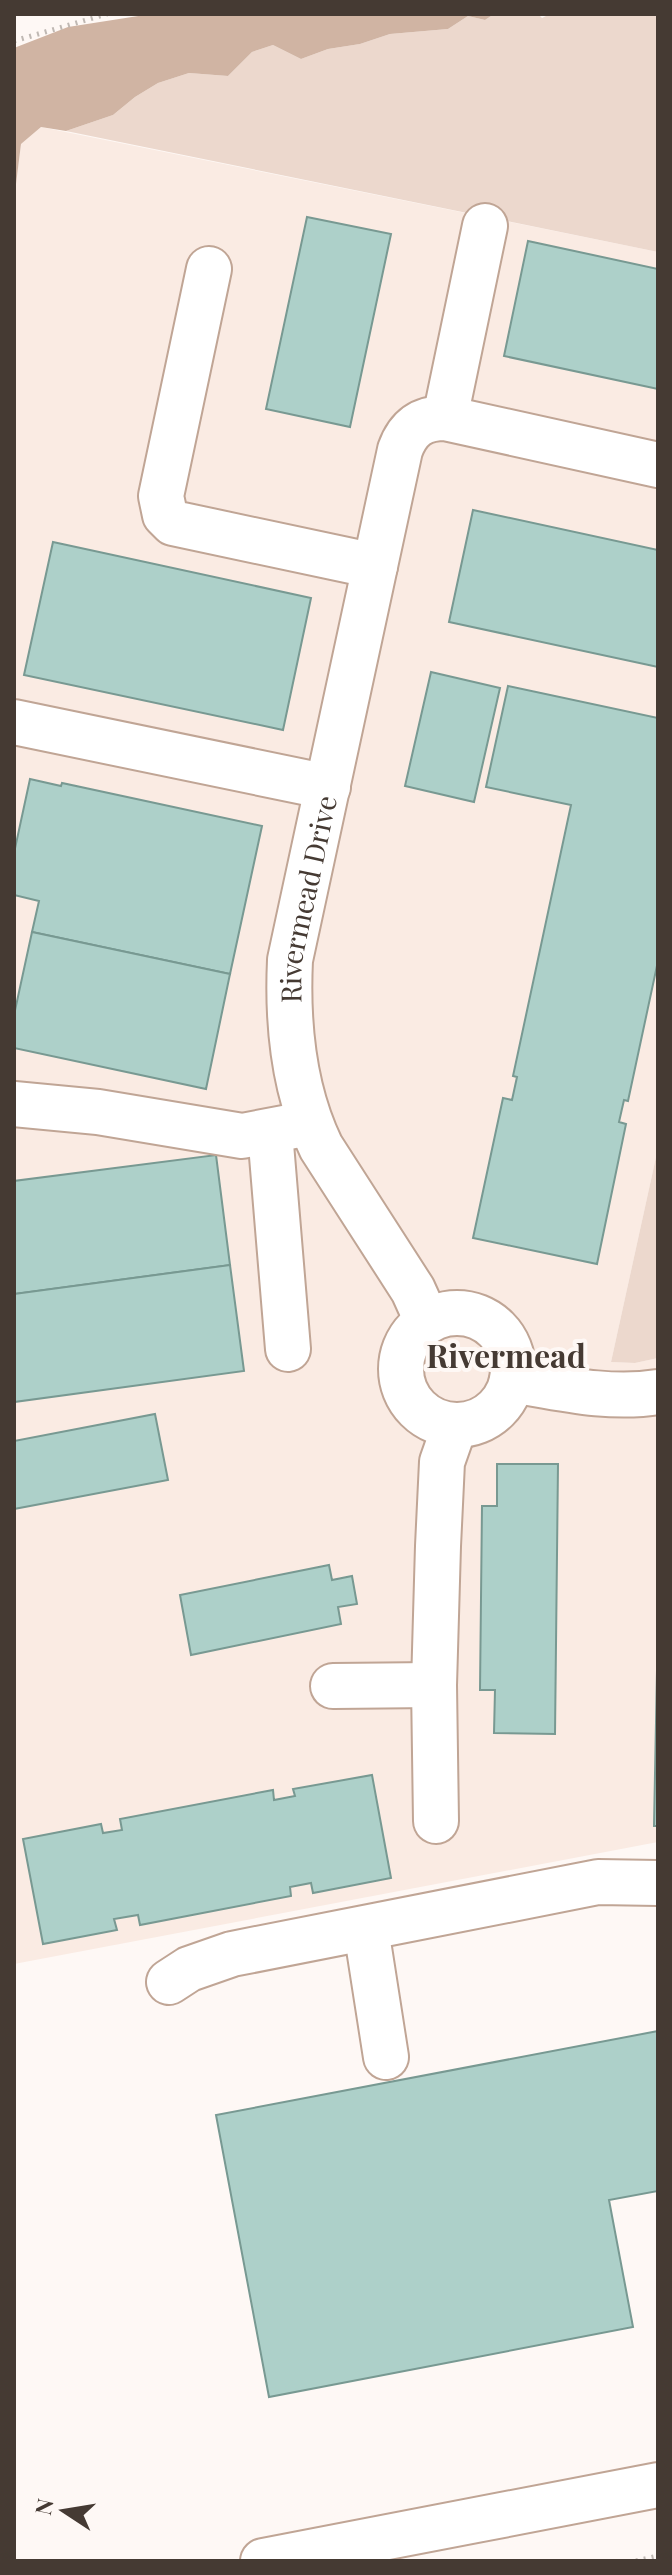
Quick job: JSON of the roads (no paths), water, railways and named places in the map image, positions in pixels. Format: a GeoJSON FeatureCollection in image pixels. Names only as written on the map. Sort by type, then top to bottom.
{"type":"FeatureCollection","features":[{"type":"Feature","properties":{"kind":"street"},"geometry":{"type":"LineString","coordinates":[[485,226],[445,418],[658,465]]}},
{"type":"Feature","properties":{"kind":"street"},"geometry":{"type":"LineString","coordinates":[[209,269],[161,496],[165,515],[173,523],[375,566]]}},
{"type":"Feature","properties":{"kind":"street","name":"Rivermead Drive"},"geometry":{"type":"LineString","coordinates":[[427,1321],[413,1290],[321,1147],[290,1128],[297,1076],[288,1008],[290,960],[400,450],[405,436],[417,424],[429,418],[445,418]]}},
{"type":"Feature","properties":{"kind":"street"},"geometry":{"type":"LineString","coordinates":[[14,722],[328,787]]}},
{"type":"Feature","properties":{"kind":"street"},"geometry":{"type":"LineString","coordinates":[[14,1104],[98,1112],[242,1136],[290,1128],[288,1349]]}},
{"type":"Feature","properties":{"kind":"street"},"geometry":{"type":"LineString","coordinates":[[456,1312],[476,1316],[502,1335],[511,1353],[512,1380],[496,1409],[480,1421],[455,1425],[437,1422],[412,1403],[403,1387],[401,1366],[405,1347],[427,1321],[456,1312]]}},
{"type":"Feature","properties":{"kind":"street"},"geometry":{"type":"LineString","coordinates":[[512,1380],[596,1393],[625,1395],[658,1392]]}},
{"type":"Feature","properties":{"kind":"street"},"geometry":{"type":"LineString","coordinates":[[436,1821],[434,1685],[442,1462],[455,1425]]}},
{"type":"Feature","properties":{"kind":"street"},"geometry":{"type":"LineString","coordinates":[[333,1686],[434,1685]]}},
{"type":"Feature","properties":{"kind":"street"},"geometry":{"type":"LineString","coordinates":[[169,1982],[189,1969],[232,1954],[598,1882],[658,1883]]}},
{"type":"Feature","properties":{"kind":"street"},"geometry":{"type":"LineString","coordinates":[[366,1929],[386,2057]]}},
{"type":"Feature","properties":{"kind":"street"},"geometry":{"type":"LineString","coordinates":[[263,2561],[658,2485]]}},
{"type":"Feature","properties":{"kind":"district","name":"Rivermead"},"geometry":{"type":"Point","coordinates":[506,1354]}}]}
